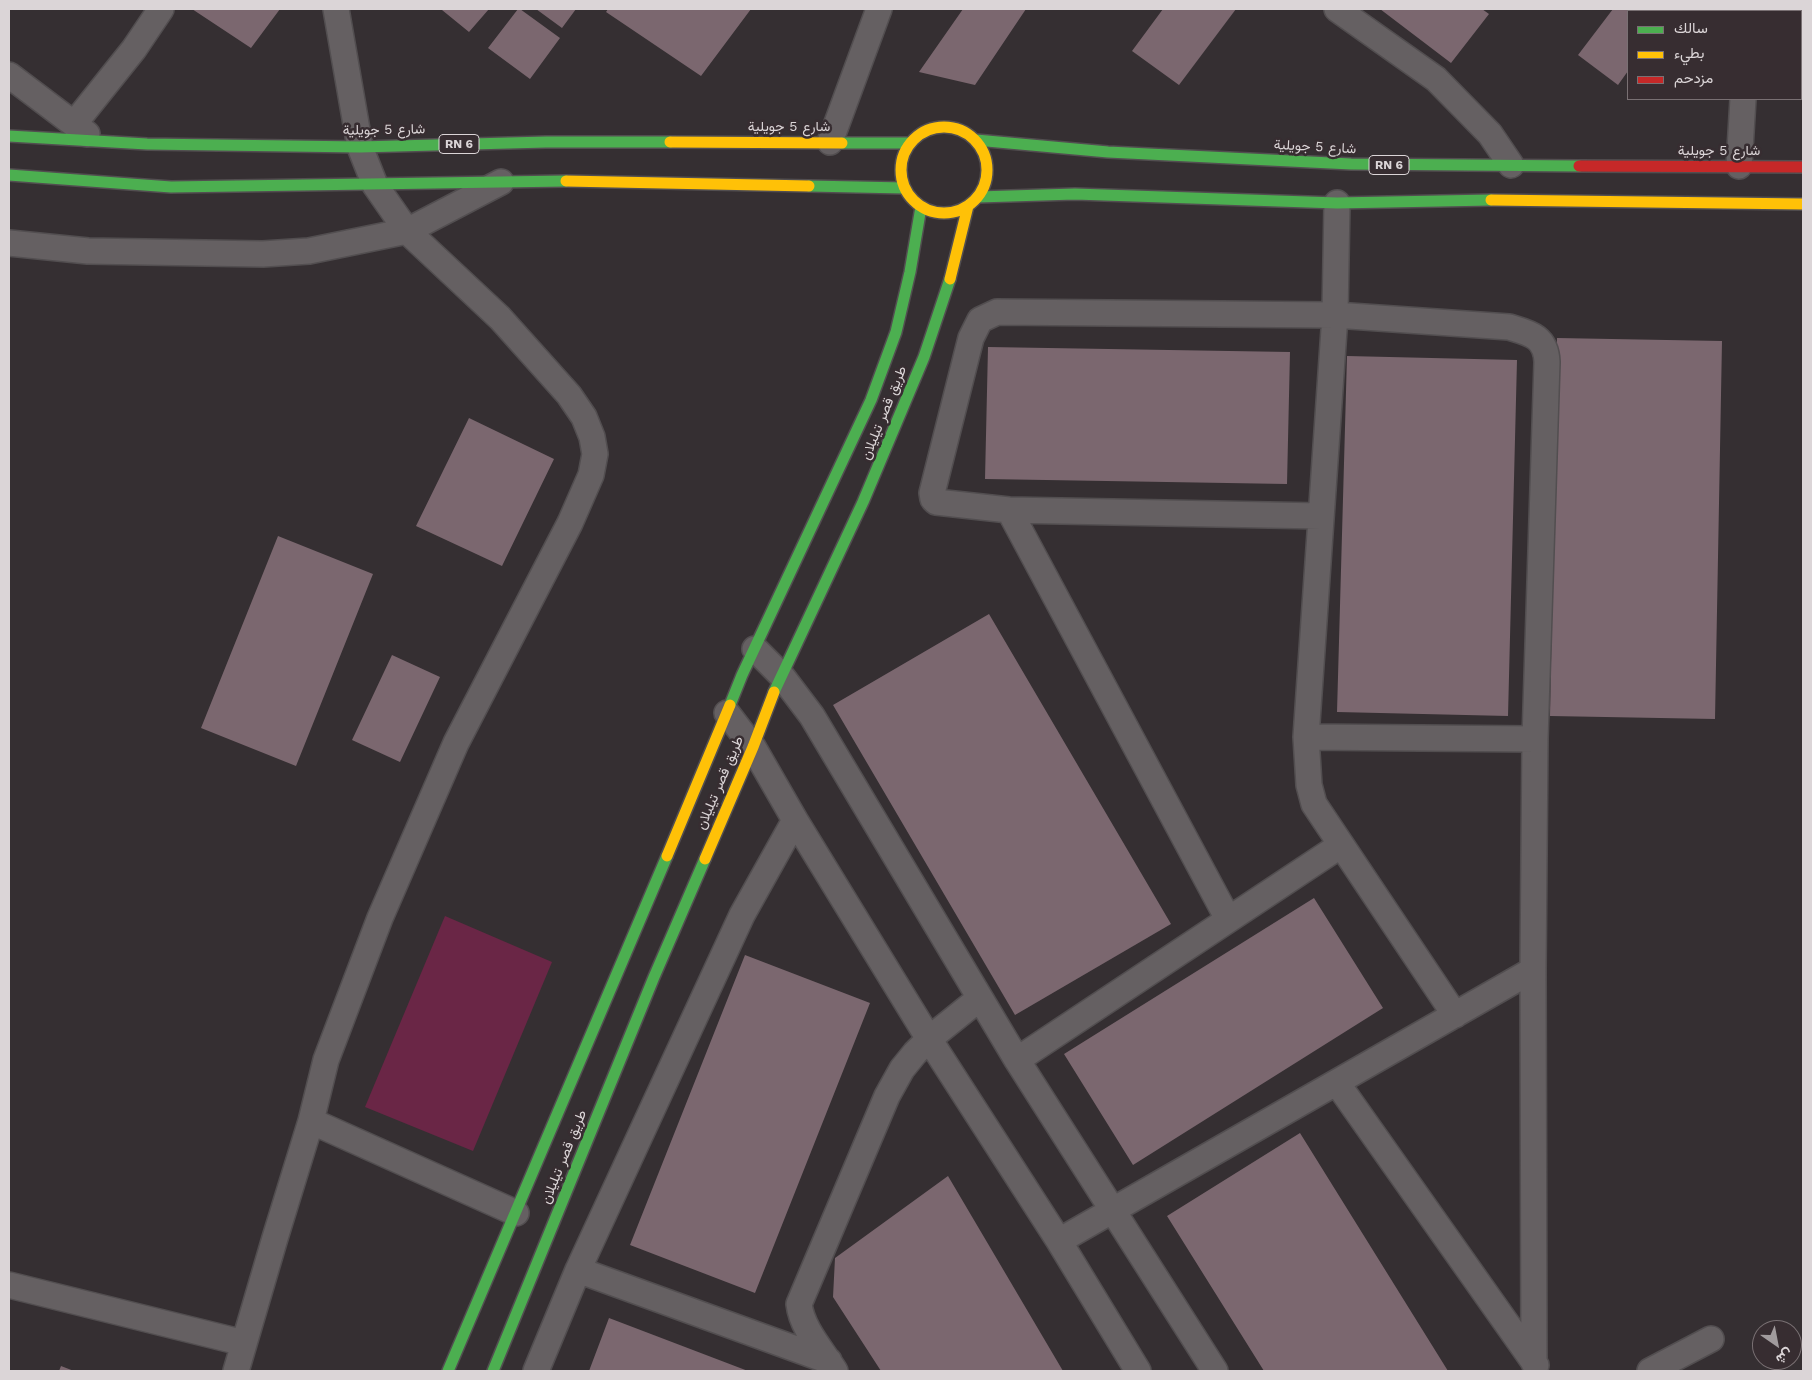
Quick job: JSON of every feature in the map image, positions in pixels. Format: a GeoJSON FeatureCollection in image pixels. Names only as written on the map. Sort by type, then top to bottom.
{"type":"FeatureCollection","features":[{"type":"Feature","properties":{"kind":"main road"},"geometry":{"type":"LineString","coordinates":[[940,126],[953,127],[965,132],[976,140],[983,151],[987,163],[985,181],[978,197],[968,206],[957,211],[945,213],[933,212],[921,207],[912,200],[904,188],[900,174],[901,160],[909,143],[915,137],[927,130],[940,126]]}},
{"type":"Feature","properties":{"kind":"main road","name":"شارع 5 جويلية"},"geometry":{"type":"LineString","coordinates":[[9,136],[96,142],[360,147],[556,142],[909,143]]}},
{"type":"Feature","properties":{"kind":"main road","name":"شارع 5 جويلية"},"geometry":{"type":"LineString","coordinates":[[976,140],[1108,152],[1351,164],[1803,167]]}},
{"type":"Feature","properties":{"kind":"main road"},"geometry":{"type":"LineString","coordinates":[[9,174],[36,178],[171,187],[557,181],[904,188]]}},
{"type":"Feature","properties":{"kind":"main road"},"geometry":{"type":"LineString","coordinates":[[978,197],[1075,194],[1337,203],[1471,200],[1803,204]]}},
{"type":"Feature","properties":{"kind":"main road","name":"طريق قصر تيليلان"},"geometry":{"type":"LineString","coordinates":[[493,1371],[650,986],[753,746],[781,675],[863,502],[924,357],[949,284],[968,206]]}},
{"type":"Feature","properties":{"kind":"main road","name":"طريق قصر تيليلان"},"geometry":{"type":"LineString","coordinates":[[448,1371],[727,713],[871,400],[896,332],[910,272],[921,207]]}},
{"type":"Feature","properties":{"kind":"street"},"geometry":{"type":"LineString","coordinates":[[74,124],[134,49],[161,9]]}},
{"type":"Feature","properties":{"kind":"street"},"geometry":{"type":"LineString","coordinates":[[236,1371],[274,1238],[311,1121],[326,1060],[380,918],[456,743],[570,523],[592,475],[595,454],[592,437],[584,417],[569,395],[500,318],[407,231],[375,185],[360,147],[336,9]]}},
{"type":"Feature","properties":{"kind":"street"},"geometry":{"type":"LineString","coordinates":[[830,142],[879,9]]}},
{"type":"Feature","properties":{"kind":"street"},"geometry":{"type":"LineString","coordinates":[[1337,9],[1436,80],[1490,134],[1511,165]]}},
{"type":"Feature","properties":{"kind":"street"},"geometry":{"type":"LineString","coordinates":[[9,75],[96,142]]}},
{"type":"Feature","properties":{"kind":"street"},"geometry":{"type":"LineString","coordinates":[[1739,166],[1743,100]]}},
{"type":"Feature","properties":{"kind":"street"},"geometry":{"type":"LineString","coordinates":[[9,243],[88,251],[263,254],[310,251],[407,231],[501,182]]}},
{"type":"Feature","properties":{"kind":"street"},"geometry":{"type":"LineString","coordinates":[[1337,203],[1335,315],[1306,737],[1309,785],[1314,804],[1455,1015]]}},
{"type":"Feature","properties":{"kind":"street"},"geometry":{"type":"LineString","coordinates":[[1321,516],[1009,510],[938,503],[932,496],[971,338],[980,320],[997,312],[1335,315],[1509,328],[1531,333],[1543,344],[1547,353],[1547,362],[1535,738],[1533,970],[1537,1367]]}},
{"type":"Feature","properties":{"kind":"street"},"geometry":{"type":"LineString","coordinates":[[1009,510],[1228,920]]}},
{"type":"Feature","properties":{"kind":"street"},"geometry":{"type":"LineString","coordinates":[[755,649],[781,675],[812,716],[1018,1060],[1215,1371]]}},
{"type":"Feature","properties":{"kind":"street"},"geometry":{"type":"LineString","coordinates":[[727,713],[753,746],[795,820],[929,1039],[1059,1241],[1138,1371]]}},
{"type":"Feature","properties":{"kind":"street"},"geometry":{"type":"LineString","coordinates":[[1306,737],[1535,738]]}},
{"type":"Feature","properties":{"kind":"street"},"geometry":{"type":"LineString","coordinates":[[536,1371],[578,1270],[742,915],[795,820]]}},
{"type":"Feature","properties":{"kind":"street"},"geometry":{"type":"LineString","coordinates":[[1018,1060],[1341,845]]}},
{"type":"Feature","properties":{"kind":"street"},"geometry":{"type":"LineString","coordinates":[[1059,1241],[1533,970]]}},
{"type":"Feature","properties":{"kind":"street"},"geometry":{"type":"LineString","coordinates":[[822,1365],[802,1319],[799,1304],[887,1096],[902,1069],[929,1039],[980,998]]}},
{"type":"Feature","properties":{"kind":"street"},"geometry":{"type":"LineString","coordinates":[[1337,1083],[1537,1367]]}},
{"type":"Feature","properties":{"kind":"street"},"geometry":{"type":"LineString","coordinates":[[311,1121],[516,1213]]}},
{"type":"Feature","properties":{"kind":"street"},"geometry":{"type":"LineString","coordinates":[[578,1270],[822,1365]]}},
{"type":"Feature","properties":{"kind":"street"},"geometry":{"type":"LineString","coordinates":[[9,1286],[244,1344]]}},
{"type":"Feature","properties":{"kind":"street"},"geometry":{"type":"LineString","coordinates":[[1650,1371],[1711,1339]]}},
{"type":"Feature","properties":{"kind":"shaded area"},"geometry":{"type":"Polygon","coordinates":[[[445,916],[552,962],[473,1151],[365,1107],[445,916]]]}},
{"type":"Feature","properties":{"kind":"building"},"geometry":{"type":"Polygon","coordinates":[[[192,9],[280,9],[251,48],[192,9]]]}},
{"type":"Feature","properties":{"kind":"building"},"geometry":{"type":"Polygon","coordinates":[[[443,9],[489,9],[469,32],[443,9]]]}},
{"type":"Feature","properties":{"kind":"building"},"geometry":{"type":"Polygon","coordinates":[[[518,9],[560,38],[530,79],[488,48],[518,9]]]}},
{"type":"Feature","properties":{"kind":"building"},"geometry":{"type":"Polygon","coordinates":[[[536,9],[576,9],[562,28],[536,9]]]}},
{"type":"Feature","properties":{"kind":"building"},"geometry":{"type":"Polygon","coordinates":[[[608,9],[751,9],[701,76],[606,12],[608,9]]]}},
{"type":"Feature","properties":{"kind":"building"},"geometry":{"type":"Polygon","coordinates":[[[963,9],[1026,9],[975,85],[919,72],[963,9]]]}},
{"type":"Feature","properties":{"kind":"building"},"geometry":{"type":"Polygon","coordinates":[[[1163,9],[1236,9],[1179,85],[1132,51],[1163,9]]]}},
{"type":"Feature","properties":{"kind":"building"},"geometry":{"type":"Polygon","coordinates":[[[1380,9],[1482,9],[1489,14],[1451,63],[1380,9]]]}},
{"type":"Feature","properties":{"kind":"building"},"geometry":{"type":"Polygon","coordinates":[[[1613,9],[1634,10],[1627,10],[1627,72],[1618,85],[1578,55],[1613,9]]]}},
{"type":"Feature","properties":{"kind":"building"},"geometry":{"type":"Polygon","coordinates":[[[1557,338],[1722,341],[1715,719],[1550,716],[1557,338]]]}},
{"type":"Feature","properties":{"kind":"building"},"geometry":{"type":"Polygon","coordinates":[[[988,347],[1290,352],[1287,484],[985,479],[988,347]]]}},
{"type":"Feature","properties":{"kind":"building"},"geometry":{"type":"Polygon","coordinates":[[[1347,356],[1517,360],[1508,716],[1337,712],[1347,356]]]}},
{"type":"Feature","properties":{"kind":"building"},"geometry":{"type":"Polygon","coordinates":[[[469,418],[554,459],[502,566],[416,526],[469,418]]]}},
{"type":"Feature","properties":{"kind":"building"},"geometry":{"type":"Polygon","coordinates":[[[278,536],[373,574],[296,766],[201,728],[278,536]]]}},
{"type":"Feature","properties":{"kind":"building"},"geometry":{"type":"Polygon","coordinates":[[[989,614],[1171,924],[1015,1015],[833,705],[989,614]]]}},
{"type":"Feature","properties":{"kind":"building"},"geometry":{"type":"Polygon","coordinates":[[[392,655],[440,677],[400,762],[352,740],[392,655]]]}},
{"type":"Feature","properties":{"kind":"building"},"geometry":{"type":"Polygon","coordinates":[[[1314,898],[1383,1008],[1133,1165],[1064,1054],[1314,898]]]}},
{"type":"Feature","properties":{"kind":"building"},"geometry":{"type":"Polygon","coordinates":[[[745,955],[870,1003],[755,1293],[630,1245],[745,955]]]}},
{"type":"Feature","properties":{"kind":"building"},"geometry":{"type":"Polygon","coordinates":[[[1300,1133],[1448,1371],[1264,1371],[1167,1216],[1300,1133]]]}},
{"type":"Feature","properties":{"kind":"building"},"geometry":{"type":"Polygon","coordinates":[[[948,1176],[1063,1371],[881,1371],[833,1297],[835,1258],[948,1176]]]}},
{"type":"Feature","properties":{"kind":"building"},"geometry":{"type":"Polygon","coordinates":[[[609,1318],[748,1371],[589,1371],[609,1318]]]}},
{"type":"Feature","properties":{"kind":"building"},"geometry":{"type":"Polygon","coordinates":[[[61,1366],[74,1371],[59,1371],[61,1366]]]}},
{"type":"Feature","properties":{"kind":"traffic: fast"},"geometry":{"type":"LineString","coordinates":[[9,136],[147,144],[360,147],[546,142],[670,142]]}},
{"type":"Feature","properties":{"kind":"traffic: fast"},"geometry":{"type":"LineString","coordinates":[[976,140],[1108,152],[1351,164],[1579,166]]}},
{"type":"Feature","properties":{"kind":"traffic: fast"},"geometry":{"type":"LineString","coordinates":[[842,143],[909,143]]}},
{"type":"Feature","properties":{"kind":"traffic: fast"},"geometry":{"type":"LineString","coordinates":[[9,175],[171,187],[566,181]]}},
{"type":"Feature","properties":{"kind":"traffic: fast"},"geometry":{"type":"LineString","coordinates":[[809,186],[904,188]]}},
{"type":"Feature","properties":{"kind":"traffic: fast"},"geometry":{"type":"LineString","coordinates":[[978,197],[1075,194],[1337,203],[1491,200]]}},
{"type":"Feature","properties":{"kind":"traffic: fast"},"geometry":{"type":"LineString","coordinates":[[730,705],[742,675],[871,400],[896,332],[910,272],[921,207]]}},
{"type":"Feature","properties":{"kind":"traffic: fast"},"geometry":{"type":"LineString","coordinates":[[774,692],[863,502],[924,357],[950,279]]}},
{"type":"Feature","properties":{"kind":"traffic: fast"},"geometry":{"type":"LineString","coordinates":[[448,1371],[667,856]]}},
{"type":"Feature","properties":{"kind":"traffic: fast"},"geometry":{"type":"LineString","coordinates":[[493,1371],[654,977],[705,859]]}},
{"type":"Feature","properties":{"kind":"traffic: slow"},"geometry":{"type":"LineString","coordinates":[[944,127],[961,130],[975,139],[984,153],[987,170],[984,187],[975,201],[961,210],[944,213],[927,210],[913,201],[904,187],[901,170],[904,153],[913,139],[927,130],[944,127]]}},
{"type":"Feature","properties":{"kind":"traffic: slow"},"geometry":{"type":"LineString","coordinates":[[670,142],[842,143]]}},
{"type":"Feature","properties":{"kind":"traffic: slow"},"geometry":{"type":"LineString","coordinates":[[566,181],[809,186]]}},
{"type":"Feature","properties":{"kind":"traffic: slow"},"geometry":{"type":"LineString","coordinates":[[1491,200],[1803,204]]}},
{"type":"Feature","properties":{"kind":"traffic: slow"},"geometry":{"type":"LineString","coordinates":[[950,279],[968,206]]}},
{"type":"Feature","properties":{"kind":"traffic: slow"},"geometry":{"type":"LineString","coordinates":[[705,859],[753,747],[774,692]]}},
{"type":"Feature","properties":{"kind":"traffic: slow"},"geometry":{"type":"LineString","coordinates":[[667,856],[730,705]]}},
{"type":"Feature","properties":{"kind":"traffic: jam"},"geometry":{"type":"LineString","coordinates":[[1579,166],[1803,167]]}}]}
